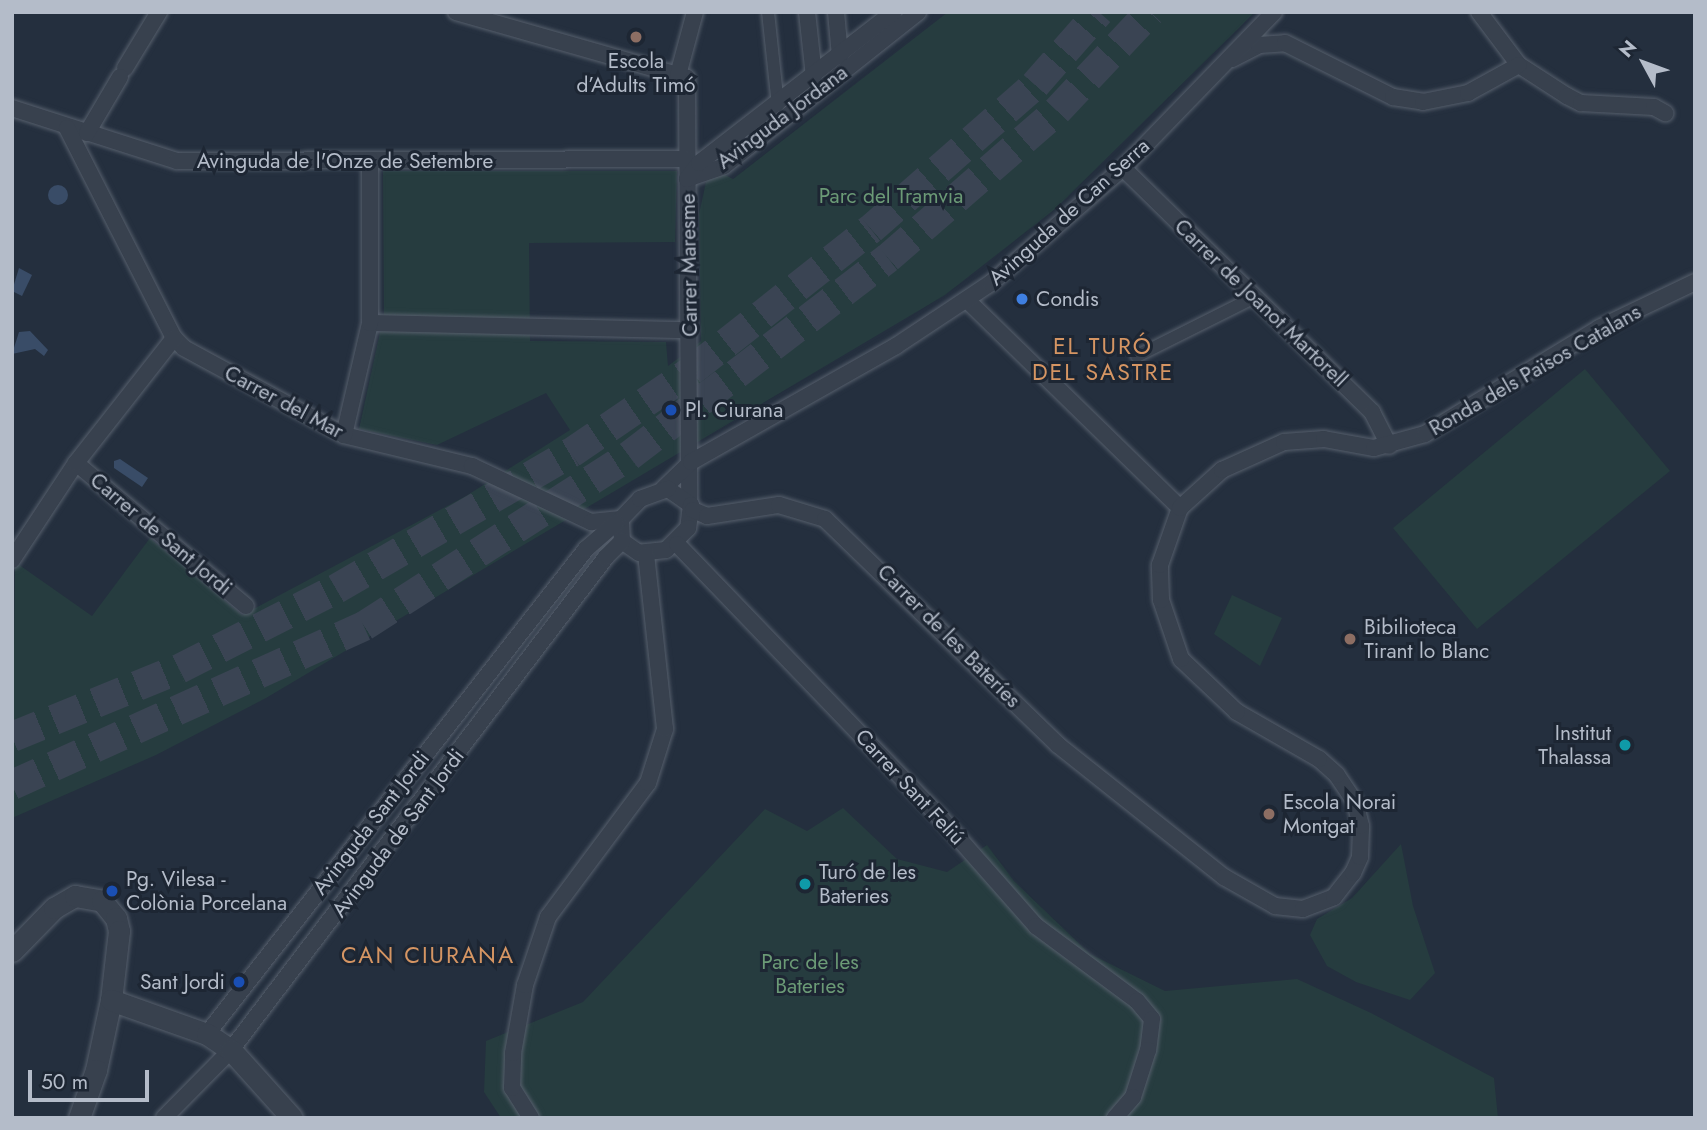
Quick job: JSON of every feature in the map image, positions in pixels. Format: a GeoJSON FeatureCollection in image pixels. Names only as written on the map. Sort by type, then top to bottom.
{"type":"FeatureCollection","features":[{"type":"Feature","properties":{"kind":"street"},"geometry":{"type":"LineString","coordinates":[[87,133],[159,12]]}},
{"type":"Feature","properties":{"kind":"street"},"geometry":{"type":"LineString","coordinates":[[456,12],[678,75],[695,12]]}},
{"type":"Feature","properties":{"kind":"street"},"geometry":{"type":"LineString","coordinates":[[768,12],[778,105]]}},
{"type":"Feature","properties":{"kind":"street"},"geometry":{"type":"LineString","coordinates":[[807,12],[814,76]]}},
{"type":"Feature","properties":{"kind":"street"},"geometry":{"type":"LineString","coordinates":[[836,12],[840,56]]}},
{"type":"Feature","properties":{"kind":"street","name":"Avinguda Jordana"},"geometry":{"type":"LineString","coordinates":[[687,179],[699,163],[840,56],[876,19],[894,12]]}},
{"type":"Feature","properties":{"kind":"street","name":"Avinguda Jordana"},"geometry":{"type":"LineString","coordinates":[[687,179],[724,166],[918,12]]}},
{"type":"Feature","properties":{"kind":"street","name":"Avinguda de Can Serra"},"geometry":{"type":"LineString","coordinates":[[691,462],[868,362],[967,300],[1034,249],[1123,168],[1273,12]]}},
{"type":"Feature","properties":{"kind":"street"},"geometry":{"type":"LineString","coordinates":[[1280,12],[1276,25],[1285,43]]}},
{"type":"Feature","properties":{"kind":"street"},"geometry":{"type":"LineString","coordinates":[[1479,12],[1519,65],[1581,103],[1654,107],[1665,113]]}},
{"type":"Feature","properties":{"kind":"street"},"geometry":{"type":"LineString","coordinates":[[1218,69],[1259,45],[1285,43],[1394,97],[1423,102],[1468,93],[1519,65]]}},
{"type":"Feature","properties":{"kind":"street","name":"Carrer Maresme"},"geometry":{"type":"LineString","coordinates":[[678,75],[687,78],[691,506]]}},
{"type":"Feature","properties":{"kind":"street","name":"Avinguda de l'Onze de Setembre"},"geometry":{"type":"LineString","coordinates":[[12,108],[67,128],[177,161],[687,159]]}},
{"type":"Feature","properties":{"kind":"street","name":"Carrer del Mar"},"geometry":{"type":"LineString","coordinates":[[67,128],[174,338],[207,361],[344,435],[472,466],[591,522],[621,519]]}},
{"type":"Feature","properties":{"kind":"street"},"geometry":{"type":"LineString","coordinates":[[344,435],[370,323],[370,160]]}},
{"type":"Feature","properties":{"kind":"street","name":"Carrer de Joanot Martorell"},"geometry":{"type":"LineString","coordinates":[[1123,168],[1372,412],[1389,446]]}},
{"type":"Feature","properties":{"kind":"street","name":"Ronda dels Països Catalans"},"geometry":{"type":"LineString","coordinates":[[1179,841],[1224,877],[1275,906],[1303,909],[1334,897],[1360,857],[1361,826],[1355,802],[1337,775],[1319,759],[1237,712],[1181,659],[1161,600],[1160,565],[1180,508],[1222,470],[1284,442],[1324,439],[1374,448],[1389,446],[1434,429],[1599,328],[1695,282]]}},
{"type":"Feature","properties":{"kind":"street"},"geometry":{"type":"LineString","coordinates":[[1137,356],[1255,297]]}},
{"type":"Feature","properties":{"kind":"street"},"geometry":{"type":"LineString","coordinates":[[967,300],[1180,508]]}},
{"type":"Feature","properties":{"kind":"street"},"geometry":{"type":"LineString","coordinates":[[370,323],[690,330]]}},
{"type":"Feature","properties":{"kind":"street"},"geometry":{"type":"LineString","coordinates":[[12,560],[76,463],[174,338]]}},
{"type":"Feature","properties":{"kind":"street"},"geometry":{"type":"LineString","coordinates":[[663,489],[680,493],[691,506],[688,528],[677,544],[646,555],[622,541],[621,519],[640,499],[663,489],[691,462]]}},
{"type":"Feature","properties":{"kind":"street","name":"Carrer de Sant Jordi"},"geometry":{"type":"LineString","coordinates":[[76,463],[246,606]]}},
{"type":"Feature","properties":{"kind":"street","name":"Carrer de les Bateríes"},"geometry":{"type":"LineString","coordinates":[[691,506],[707,516],[779,505],[825,519],[1058,745],[1179,841]]}},
{"type":"Feature","properties":{"kind":"street","name":"Avinguda Sant Jordi"},"geometry":{"type":"LineString","coordinates":[[207,1034],[586,549],[621,519]]}},
{"type":"Feature","properties":{"kind":"street","name":"Avinguda de Sant Jordi"},"geometry":{"type":"LineString","coordinates":[[164,1118],[231,1050],[606,557],[622,541]]}},
{"type":"Feature","properties":{"kind":"street","name":"Carrer Sant Feliú"},"geometry":{"type":"LineString","coordinates":[[677,544],[939,817],[1037,926],[1138,1002],[1152,1019],[1148,1050],[1133,1097],[1115,1118]]}},
{"type":"Feature","properties":{"kind":"street"},"geometry":{"type":"LineString","coordinates":[[531,1118],[512,1088],[513,1054],[525,985],[548,917],[648,783],[665,729],[646,555]]}},
{"type":"Feature","properties":{"kind":"street"},"geometry":{"type":"LineString","coordinates":[[12,951],[54,908],[84,896],[102,901],[116,918],[111,1000],[96,1070],[79,1118]]}},
{"type":"Feature","properties":{"kind":"street"},"geometry":{"type":"LineString","coordinates":[[111,1000],[207,1034],[231,1050],[292,1118]]}},
{"type":"Feature","properties":{"kind":"green space","name":"Parc del Tramvia"},"geometry":{"type":"Polygon","coordinates":[[[948,12],[1255,12],[1055,209],[945,295],[266,698],[156,755],[12,818],[15,562],[92,616],[150,538],[242,615],[466,496],[570,430],[546,393],[437,445],[359,429],[384,314],[383,171],[677,171],[675,242],[529,243],[530,341],[666,342],[668,366],[701,341],[699,214],[706,182],[719,172],[733,179],[948,12]]]}},
{"type":"Feature","properties":{"kind":"green space"},"geometry":{"type":"Polygon","coordinates":[[[1585,369],[1670,471],[1477,629],[1393,528],[1585,369]]]}},
{"type":"Feature","properties":{"kind":"green space"},"geometry":{"type":"Polygon","coordinates":[[[1232,595],[1282,618],[1260,666],[1214,634],[1232,595]]]}},
{"type":"Feature","properties":{"kind":"green space","name":"Parc de les Bateries"},"geometry":{"type":"Polygon","coordinates":[[[843,808],[897,859],[947,872],[987,845],[1014,881],[1090,954],[1165,991],[1297,979],[1371,1013],[1494,1078],[1498,1118],[501,1118],[484,1092],[486,1041],[583,1002],[765,809],[807,831],[843,808]]]}},
{"type":"Feature","properties":{"kind":"green space"},"geometry":{"type":"Polygon","coordinates":[[[1401,844],[1413,906],[1435,973],[1410,1000],[1356,982],[1327,966],[1310,935],[1317,919],[1352,898],[1401,844]]]}},
{"type":"Feature","properties":{"kind":"water"},"geometry":{"type":"Polygon","coordinates":[[[58,185],[65,188],[68,195],[65,202],[58,205],[51,202],[48,195],[51,188],[58,185]]]}},
{"type":"Feature","properties":{"kind":"water"},"geometry":{"type":"Polygon","coordinates":[[[19,268],[32,275],[22,296],[12,291],[19,268]]]}},
{"type":"Feature","properties":{"kind":"water"},"geometry":{"type":"Polygon","coordinates":[[[30,331],[48,350],[44,356],[35,349],[12,354],[19,332],[30,331]]]}},
{"type":"Feature","properties":{"kind":"water"},"geometry":{"type":"Polygon","coordinates":[[[120,459],[148,478],[142,487],[114,468],[114,461],[120,459]]]}},
{"type":"Feature","properties":{"kind":"tunnel"},"geometry":{"type":"LineString","coordinates":[[12,737],[179,669],[336,589],[571,453],[691,371],[871,229],[1035,85],[1099,12]]}},
{"type":"Feature","properties":{"kind":"tunnel"},"geometry":{"type":"LineString","coordinates":[[12,785],[364,626],[629,456],[888,258],[1057,111],[1150,12]]}},
{"type":"Feature","properties":{"kind":"place","name":"Escola d’Adults Timó"},"geometry":{"type":"Point","coordinates":[636,37]}},
{"type":"Feature","properties":{"kind":"place","name":"Condis"},"geometry":{"type":"Point","coordinates":[1022,299]}},
{"type":"Feature","properties":{"kind":"place","name":"Pl. Ciurana"},"geometry":{"type":"Point","coordinates":[671,410]}},
{"type":"Feature","properties":{"kind":"place","name":"Bibilioteca Tirant lo Blanc"},"geometry":{"type":"Point","coordinates":[1350,639]}},
{"type":"Feature","properties":{"kind":"place","name":"Institut Thalassa"},"geometry":{"type":"Point","coordinates":[1625,745]}},
{"type":"Feature","properties":{"kind":"place","name":"Escola Norai Montgat"},"geometry":{"type":"Point","coordinates":[1269,814]}},
{"type":"Feature","properties":{"kind":"place","name":"Turó de les Bateries"},"geometry":{"type":"Point","coordinates":[805,884]}},
{"type":"Feature","properties":{"kind":"place","name":"Pg. Vilesa - Colònia Porcelana"},"geometry":{"type":"Point","coordinates":[112,891]}},
{"type":"Feature","properties":{"kind":"place","name":"Sant Jordi"},"geometry":{"type":"Point","coordinates":[239,982]}},
{"type":"Feature","properties":{"kind":"district","name":"EL TURÓ DEL SASTRE"},"geometry":{"type":"Point","coordinates":[1103,359]}},
{"type":"Feature","properties":{"kind":"district","name":"CAN CIURANA"},"geometry":{"type":"Point","coordinates":[428,955]}}]}
